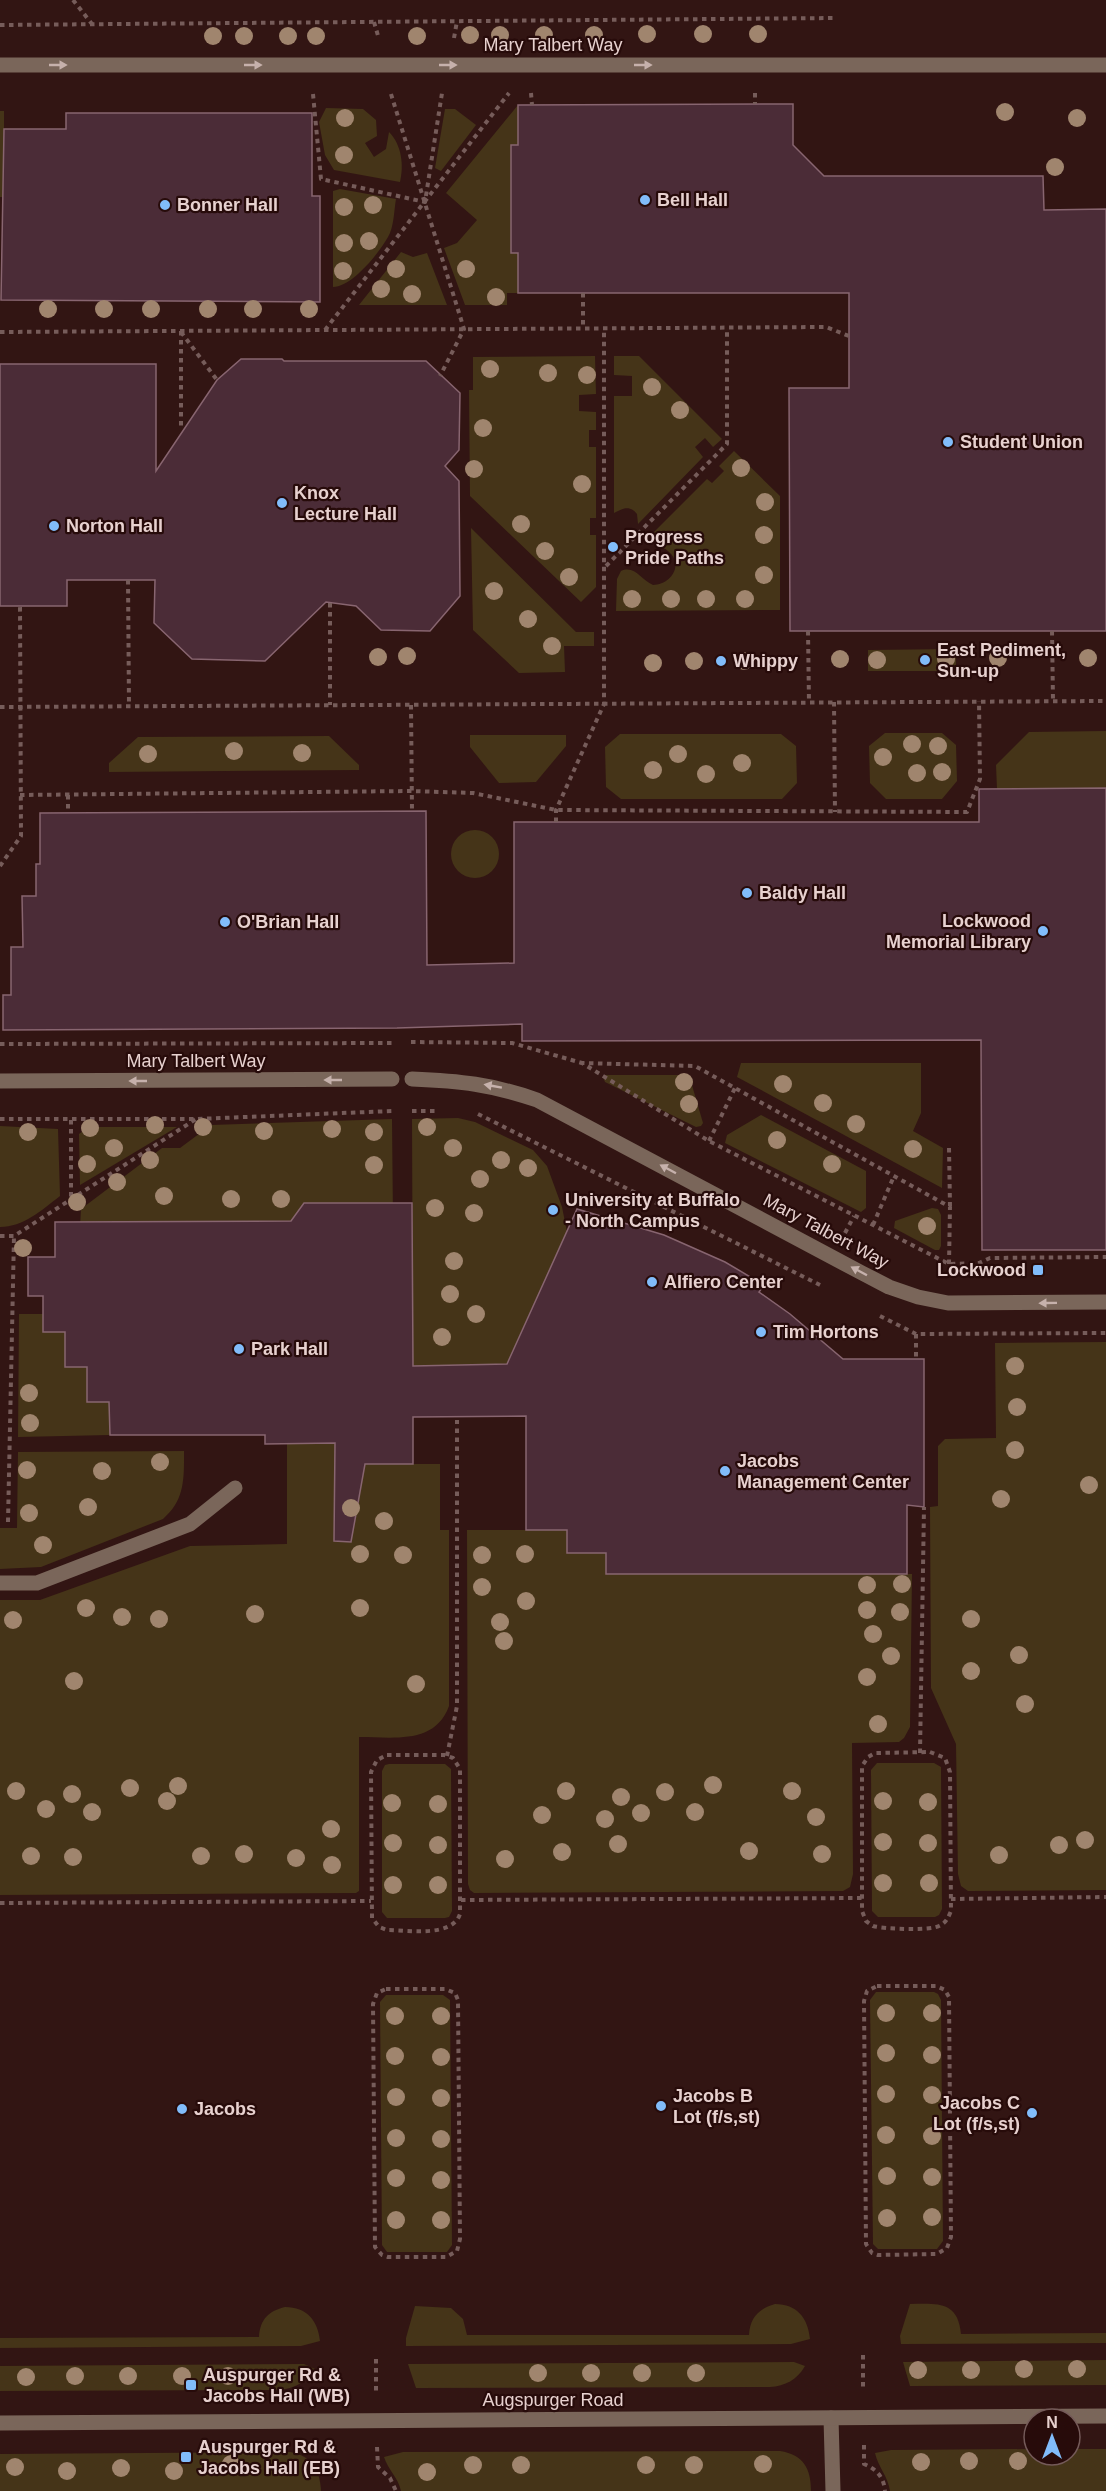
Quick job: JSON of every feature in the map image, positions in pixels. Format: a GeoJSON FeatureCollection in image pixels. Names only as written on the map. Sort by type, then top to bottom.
{"type":"FeatureCollection","features":[{"type":"Feature","properties":{"kind":"street","name":"Mary Talbert Way"},"geometry":{"type":"LineString","coordinates":[[0,65],[1106,64]]}},
{"type":"Feature","properties":{"kind":"street","name":"Mary Talbert Way"},"geometry":{"type":"LineString","coordinates":[[0,1081],[392,1079]]}},
{"type":"Feature","properties":{"kind":"street","name":"Mary Talbert Way"},"geometry":{"type":"LineString","coordinates":[[412,1079],[482,1084],[537,1100],[889,1287],[918,1297],[959,1303],[1106,1302]]}},
{"type":"Feature","properties":{"kind":"street"},"geometry":{"type":"LineString","coordinates":[[0,1583],[37,1583],[190,1524],[235,1488]]}},
{"type":"Feature","properties":{"kind":"street","name":"Augspurger Road"},"geometry":{"type":"LineString","coordinates":[[0,2423],[1106,2416]]}},
{"type":"Feature","properties":{"kind":"street"},"geometry":{"type":"LineString","coordinates":[[831,2418],[833,2491]]}},
{"type":"Feature","properties":{"kind":"path"},"geometry":{"type":"LineString","coordinates":[[73,0],[92,24]]}},
{"type":"Feature","properties":{"kind":"path"},"geometry":{"type":"LineString","coordinates":[[0,25],[834,18]]}},
{"type":"Feature","properties":{"kind":"path"},"geometry":{"type":"LineString","coordinates":[[453,42],[457,21]]}},
{"type":"Feature","properties":{"kind":"path"},"geometry":{"type":"LineString","coordinates":[[374,22],[380,43]]}},
{"type":"Feature","properties":{"kind":"path"},"geometry":{"type":"LineString","coordinates":[[424,202],[442,93]]}},
{"type":"Feature","properties":{"kind":"path"},"geometry":{"type":"LineString","coordinates":[[325,330],[509,93]]}},
{"type":"Feature","properties":{"kind":"path"},"geometry":{"type":"LineString","coordinates":[[531,93],[532,105]]}},
{"type":"Feature","properties":{"kind":"path"},"geometry":{"type":"LineString","coordinates":[[755,93],[755,104]]}},
{"type":"Feature","properties":{"kind":"path"},"geometry":{"type":"LineString","coordinates":[[313,94],[321,179],[424,202]]}},
{"type":"Feature","properties":{"kind":"path"},"geometry":{"type":"LineString","coordinates":[[391,94],[464,329],[440,376]]}},
{"type":"Feature","properties":{"kind":"path"},"geometry":{"type":"LineString","coordinates":[[583,293],[583,328]]}},
{"type":"Feature","properties":{"kind":"path"},"geometry":{"type":"LineString","coordinates":[[0,332],[826,327],[849,336]]}},
{"type":"Feature","properties":{"kind":"path"},"geometry":{"type":"LineString","coordinates":[[556,822],[556,810],[604,704],[606,567],[604,328]]}},
{"type":"Feature","properties":{"kind":"path"},"geometry":{"type":"LineString","coordinates":[[606,567],[727,444],[727,328]]}},
{"type":"Feature","properties":{"kind":"path"},"geometry":{"type":"LineString","coordinates":[[181,331],[217,380]]}},
{"type":"Feature","properties":{"kind":"path"},"geometry":{"type":"LineString","coordinates":[[181,331],[182,430]]}},
{"type":"Feature","properties":{"kind":"path"},"geometry":{"type":"LineString","coordinates":[[128,580],[129,706]]}},
{"type":"Feature","properties":{"kind":"path"},"geometry":{"type":"LineString","coordinates":[[330,603],[330,705]]}},
{"type":"Feature","properties":{"kind":"path"},"geometry":{"type":"LineString","coordinates":[[0,866],[21,836],[20,606]]}},
{"type":"Feature","properties":{"kind":"path"},"geometry":{"type":"LineString","coordinates":[[1052,631],[1053,701]]}},
{"type":"Feature","properties":{"kind":"path"},"geometry":{"type":"LineString","coordinates":[[808,632],[809,703]]}},
{"type":"Feature","properties":{"kind":"path"},"geometry":{"type":"LineString","coordinates":[[20,795],[411,791],[473,793],[556,810],[967,812],[980,779],[979,701]]}},
{"type":"Feature","properties":{"kind":"path"},"geometry":{"type":"LineString","coordinates":[[0,707],[1106,701]]}},
{"type":"Feature","properties":{"kind":"path"},"geometry":{"type":"LineString","coordinates":[[834,702],[835,812]]}},
{"type":"Feature","properties":{"kind":"path"},"geometry":{"type":"LineString","coordinates":[[411,705],[412,811]]}},
{"type":"Feature","properties":{"kind":"path"},"geometry":{"type":"LineString","coordinates":[[68,795],[68,813]]}},
{"type":"Feature","properties":{"kind":"path"},"geometry":{"type":"LineString","coordinates":[[411,1042],[512,1043],[582,1063],[695,1066],[950,1207]]}},
{"type":"Feature","properties":{"kind":"path"},"geometry":{"type":"LineString","coordinates":[[0,1044],[392,1043]]}},
{"type":"Feature","properties":{"kind":"path"},"geometry":{"type":"LineString","coordinates":[[582,1063],[709,1141],[949,1264],[979,1263],[990,1258],[1106,1257]]}},
{"type":"Feature","properties":{"kind":"path"},"geometry":{"type":"LineString","coordinates":[[709,1141],[735,1088]]}},
{"type":"Feature","properties":{"kind":"path"},"geometry":{"type":"LineString","coordinates":[[0,1119],[197,1119],[392,1111]]}},
{"type":"Feature","properties":{"kind":"path"},"geometry":{"type":"LineString","coordinates":[[0,1236],[14,1236],[197,1119]]}},
{"type":"Feature","properties":{"kind":"path"},"geometry":{"type":"LineString","coordinates":[[70,1120],[70,1200]]}},
{"type":"Feature","properties":{"kind":"path"},"geometry":{"type":"LineString","coordinates":[[949,1148],[949,1264]]}},
{"type":"Feature","properties":{"kind":"path"},"geometry":{"type":"LineString","coordinates":[[873,1225],[894,1176]]}},
{"type":"Feature","properties":{"kind":"path"},"geometry":{"type":"LineString","coordinates":[[8,1522],[14,1236]]}},
{"type":"Feature","properties":{"kind":"path"},"geometry":{"type":"LineString","coordinates":[[916,1334],[916,1359]]}},
{"type":"Feature","properties":{"kind":"path"},"geometry":{"type":"LineString","coordinates":[[447,1756],[458,1706],[457,1420]]}},
{"type":"Feature","properties":{"kind":"path"},"geometry":{"type":"LineString","coordinates":[[920,1752],[924,1507]]}},
{"type":"Feature","properties":{"kind":"path"},"geometry":{"type":"LineString","coordinates":[[876,1752],[920,1752],[939,1754],[949,1765],[951,1899],[949,1917],[940,1926],[878,1927],[870,1925],[864,1918],[862,1898],[862,1769],[864,1761],[876,1752]]}},
{"type":"Feature","properties":{"kind":"path"},"geometry":{"type":"LineString","coordinates":[[387,1755],[447,1756],[457,1763],[460,1771],[461,1900],[457,1922],[443,1930],[382,1929],[372,1918],[371,1772],[373,1764],[380,1758],[387,1755]]}},
{"type":"Feature","properties":{"kind":"path"},"geometry":{"type":"LineString","coordinates":[[951,1899],[1106,1897]]}},
{"type":"Feature","properties":{"kind":"path"},"geometry":{"type":"LineString","coordinates":[[461,1900],[862,1898]]}},
{"type":"Feature","properties":{"kind":"path"},"geometry":{"type":"LineString","coordinates":[[0,1903],[371,1901]]}},
{"type":"Feature","properties":{"kind":"path"},"geometry":{"type":"LineString","coordinates":[[877,1986],[936,1986],[945,1990],[949,2001],[949,2243],[947,2248],[937,2254],[878,2255],[868,2249],[865,2237],[865,1995],[867,1991],[877,1986]]}},
{"type":"Feature","properties":{"kind":"path"},"geometry":{"type":"LineString","coordinates":[[387,1989],[445,1989],[455,1993],[459,2003],[459,2246],[452,2255],[446,2257],[382,2255],[375,2247],[374,2240],[374,1998],[377,1993],[387,1989]]}},
{"type":"Feature","properties":{"kind":"shaded area"},"geometry":{"type":"Polygon","coordinates":[[[518,105],[518,293],[507,293],[507,305],[465,305],[444,248],[457,243],[477,220],[446,193],[518,105]]]}},
{"type":"Feature","properties":{"kind":"shaded area"},"geometry":{"type":"Polygon","coordinates":[[[326,108],[363,109],[376,120],[377,136],[365,143],[374,157],[386,149],[389,132],[397,143],[401,156],[400,182],[334,170],[325,155],[319,122],[326,108]]]}},
{"type":"Feature","properties":{"kind":"shaded area"},"geometry":{"type":"Polygon","coordinates":[[[445,109],[455,109],[476,125],[441,171],[435,168],[445,109]]]}},
{"type":"Feature","properties":{"kind":"shaded area"},"geometry":{"type":"Polygon","coordinates":[[[0,111],[4,111],[4,197],[0,197],[0,111]]]}},
{"type":"Feature","properties":{"kind":"shaded area"},"geometry":{"type":"Polygon","coordinates":[[[340,189],[396,199],[393,223],[384,244],[356,275],[340,286],[333,287],[333,191],[340,189]]]}},
{"type":"Feature","properties":{"kind":"shaded area"},"geometry":{"type":"Polygon","coordinates":[[[401,252],[413,257],[427,253],[447,305],[359,305],[401,252]]]}},
{"type":"Feature","properties":{"kind":"shaded area"},"geometry":{"type":"Polygon","coordinates":[[[595,356],[596,394],[579,395],[579,411],[596,412],[596,430],[589,430],[589,447],[596,447],[596,518],[590,518],[590,535],[596,535],[596,587],[581,602],[470,496],[469,390],[473,390],[473,357],[595,356]]]}},
{"type":"Feature","properties":{"kind":"shaded area"},"geometry":{"type":"Polygon","coordinates":[[[614,356],[639,356],[722,439],[713,447],[705,438],[695,447],[703,457],[638,524],[637,514],[632,509],[623,509],[614,513],[614,396],[632,396],[632,376],[614,375],[614,356]]]}},
{"type":"Feature","properties":{"kind":"shaded area"},"geometry":{"type":"Polygon","coordinates":[[[734,451],[780,496],[780,610],[616,611],[617,579],[621,571],[634,571],[653,585],[670,578],[675,568],[673,556],[655,544],[653,533],[707,479],[712,483],[724,471],[719,466],[734,451]]]}},
{"type":"Feature","properties":{"kind":"shaded area"},"geometry":{"type":"Polygon","coordinates":[[[471,528],[576,632],[594,632],[594,646],[564,646],[565,672],[519,673],[473,630],[471,528]]]}},
{"type":"Feature","properties":{"kind":"shaded area"},"geometry":{"type":"Polygon","coordinates":[[[956,649],[956,671],[868,671],[868,650],[956,649]]]}},
{"type":"Feature","properties":{"kind":"shaded area"},"geometry":{"type":"Polygon","coordinates":[[[1106,731],[1106,788],[997,789],[996,765],[1029,732],[1106,731]]]}},
{"type":"Feature","properties":{"kind":"shaded area"},"geometry":{"type":"Polygon","coordinates":[[[885,733],[942,733],[956,745],[957,781],[942,799],[886,799],[870,783],[869,746],[885,733]]]}},
{"type":"Feature","properties":{"kind":"shaded area"},"geometry":{"type":"Polygon","coordinates":[[[620,734],[781,734],[796,746],[797,783],[782,799],[621,799],[606,787],[605,747],[620,734]]]}},
{"type":"Feature","properties":{"kind":"shaded area"},"geometry":{"type":"Polygon","coordinates":[[[470,735],[566,735],[566,746],[536,782],[499,783],[470,747],[470,735]]]}},
{"type":"Feature","properties":{"kind":"shaded area"},"geometry":{"type":"Polygon","coordinates":[[[329,736],[359,765],[359,770],[109,772],[109,763],[138,737],[329,736]]]}},
{"type":"Feature","properties":{"kind":"shaded area"},"geometry":{"type":"Polygon","coordinates":[[[470,830],[480,830],[495,840],[499,854],[498,863],[489,874],[480,878],[470,878],[455,868],[451,859],[451,849],[461,834],[470,830]]]}},
{"type":"Feature","properties":{"kind":"shaded area"},"geometry":{"type":"Polygon","coordinates":[[[741,1063],[921,1063],[921,1113],[913,1131],[943,1148],[942,1188],[737,1077],[741,1063]]]}},
{"type":"Feature","properties":{"kind":"shaded area"},"geometry":{"type":"Polygon","coordinates":[[[606,1075],[689,1075],[703,1123],[696,1127],[605,1082],[603,1077],[606,1075]]]}},
{"type":"Feature","properties":{"kind":"shaded area"},"geometry":{"type":"Polygon","coordinates":[[[761,1115],[866,1171],[866,1208],[861,1212],[725,1143],[727,1135],[761,1115]]]}},
{"type":"Feature","properties":{"kind":"shaded area"},"geometry":{"type":"Polygon","coordinates":[[[458,1118],[475,1122],[533,1150],[547,1166],[562,1207],[567,1232],[517,1341],[526,1364],[413,1366],[412,1119],[458,1118]]]}},
{"type":"Feature","properties":{"kind":"shaded area"},"geometry":{"type":"Polygon","coordinates":[[[392,1119],[393,1220],[355,1203],[308,1203],[304,1204],[299,1221],[80,1227],[81,1209],[162,1148],[180,1148],[211,1125],[392,1119]]]}},
{"type":"Feature","properties":{"kind":"shaded area"},"geometry":{"type":"Polygon","coordinates":[[[0,1126],[58,1129],[60,1196],[24,1221],[0,1227],[0,1126]]]}},
{"type":"Feature","properties":{"kind":"shaded area"},"geometry":{"type":"Polygon","coordinates":[[[88,1127],[177,1127],[80,1185],[79,1134],[88,1127]]]}},
{"type":"Feature","properties":{"kind":"shaded area"},"geometry":{"type":"Polygon","coordinates":[[[932,1208],[938,1209],[941,1215],[939,1250],[894,1228],[895,1221],[932,1208]]]}},
{"type":"Feature","properties":{"kind":"shaded area"},"geometry":{"type":"Polygon","coordinates":[[[19,1314],[43,1314],[43,1332],[65,1332],[87,1367],[88,1402],[109,1402],[110,1435],[18,1437],[19,1314]]]}},
{"type":"Feature","properties":{"kind":"shaded area"},"geometry":{"type":"Polygon","coordinates":[[[1106,1342],[1106,1890],[968,1891],[961,1886],[958,1874],[956,1744],[931,1688],[930,1507],[938,1506],[938,1446],[945,1439],[996,1438],[995,1343],[1106,1342]]]}},
{"type":"Feature","properties":{"kind":"shaded area"},"geometry":{"type":"Polygon","coordinates":[[[335,1443],[362,1464],[440,1464],[440,1530],[449,1530],[449,1706],[443,1719],[423,1733],[399,1737],[359,1737],[359,1891],[356,1893],[0,1895],[0,1600],[40,1600],[190,1546],[287,1544],[287,1444],[335,1443]]]}},
{"type":"Feature","properties":{"kind":"shaded area"},"geometry":{"type":"Polygon","coordinates":[[[184,1451],[182,1488],[176,1504],[163,1519],[41,1567],[0,1569],[0,1528],[17,1528],[18,1452],[184,1451]]]}},
{"type":"Feature","properties":{"kind":"shaded area"},"geometry":{"type":"Polygon","coordinates":[[[467,1530],[567,1530],[567,1553],[606,1553],[606,1574],[912,1574],[910,1727],[899,1742],[852,1743],[853,1874],[850,1887],[843,1891],[474,1893],[470,1890],[468,1884],[467,1530]]]}},
{"type":"Feature","properties":{"kind":"shaded area"},"geometry":{"type":"Polygon","coordinates":[[[877,1763],[934,1763],[941,1767],[942,1909],[935,1917],[878,1917],[872,1911],[871,1770],[877,1763]]]}},
{"type":"Feature","properties":{"kind":"shaded area"},"geometry":{"type":"Polygon","coordinates":[[[445,1764],[451,1769],[452,1911],[449,1917],[387,1918],[382,1912],[382,1771],[385,1765],[445,1764]]]}},
{"type":"Feature","properties":{"kind":"shaded area"},"geometry":{"type":"Polygon","coordinates":[[[876,1992],[934,1992],[941,2000],[943,2241],[937,2249],[878,2249],[873,2244],[870,2000],[876,1992]]]}},
{"type":"Feature","properties":{"kind":"shaded area"},"geometry":{"type":"Polygon","coordinates":[[[386,1995],[443,1995],[450,2000],[452,2245],[447,2252],[387,2252],[382,2245],[380,2002],[386,1995]]]}},
{"type":"Feature","properties":{"kind":"shaded area"},"geometry":{"type":"Polygon","coordinates":[[[775,2304],[789,2307],[800,2314],[807,2325],[810,2339],[791,2344],[406,2346],[415,2306],[451,2308],[463,2319],[467,2335],[749,2335],[756,2315],[775,2304]]]}},
{"type":"Feature","properties":{"kind":"shaded area"},"geometry":{"type":"Polygon","coordinates":[[[910,2304],[944,2306],[955,2315],[961,2334],[1106,2333],[1106,2343],[901,2344],[900,2336],[910,2304]]]}},
{"type":"Feature","properties":{"kind":"shaded area"},"geometry":{"type":"Polygon","coordinates":[[[285,2307],[305,2312],[310,2316],[317,2327],[320,2341],[301,2346],[0,2348],[0,2338],[259,2337],[261,2325],[266,2317],[285,2307]]]}},
{"type":"Feature","properties":{"kind":"shaded area"},"geometry":{"type":"Polygon","coordinates":[[[1106,2360],[1106,2385],[910,2386],[903,2362],[1106,2360]]]}},
{"type":"Feature","properties":{"kind":"shaded area"},"geometry":{"type":"Polygon","coordinates":[[[794,2362],[805,2366],[798,2375],[786,2384],[770,2387],[416,2388],[408,2364],[794,2362]]]}},
{"type":"Feature","properties":{"kind":"shaded area"},"geometry":{"type":"Polygon","coordinates":[[[304,2364],[315,2369],[300,2384],[280,2390],[0,2391],[0,2366],[304,2364]]]}},
{"type":"Feature","properties":{"kind":"shaded area"},"geometry":{"type":"Polygon","coordinates":[[[1022,2449],[1022,2467],[1082,2467],[1082,2449],[1106,2449],[1106,2491],[890,2491],[875,2453],[891,2450],[1022,2449]]]}},
{"type":"Feature","properties":{"kind":"shaded area"},"geometry":{"type":"Polygon","coordinates":[[[780,2451],[795,2456],[804,2464],[810,2476],[811,2491],[401,2491],[384,2457],[403,2452],[780,2451]]]}},
{"type":"Feature","properties":{"kind":"shaded area"},"geometry":{"type":"Polygon","coordinates":[[[290,2452],[304,2457],[317,2470],[321,2491],[0,2491],[0,2454],[290,2452]]]}},
{"type":"Feature","properties":{"kind":"building","name":"Student Union"},"geometry":{"type":"Polygon","coordinates":[[[793,104],[793,145],[824,176],[1043,176],[1044,210],[1106,209],[1106,631],[790,631],[789,388],[849,388],[849,293],[518,293],[518,253],[511,253],[511,145],[518,145],[518,105],[793,104]]]}},
{"type":"Feature","properties":{"kind":"building","name":"Bonner Hall"},"geometry":{"type":"Polygon","coordinates":[[[66,113],[312,113],[312,196],[320,196],[320,302],[1,300],[4,129],[66,129],[66,113]]]}},
{"type":"Feature","properties":{"kind":"building","name":"Knox Lecture Hall"},"geometry":{"type":"Polygon","coordinates":[[[241,359],[426,361],[460,393],[459,450],[445,466],[459,481],[460,596],[430,631],[381,630],[356,606],[326,602],[265,661],[192,659],[154,623],[155,580],[67,580],[67,606],[0,606],[0,364],[156,364],[156,471],[217,380],[241,359]]]}},
{"type":"Feature","properties":{"kind":"building"},"geometry":{"type":"Polygon","coordinates":[[[1106,788],[1106,1250],[982,1250],[981,1040],[522,1041],[522,1024],[397,1028],[3,1030],[3,995],[11,995],[11,947],[23,947],[22,896],[36,896],[36,864],[40,864],[40,813],[426,811],[427,965],[514,963],[514,822],[979,822],[979,789],[1106,788]]]}},
{"type":"Feature","properties":{"kind":"building"},"geometry":{"type":"Polygon","coordinates":[[[304,1203],[412,1203],[413,1366],[507,1364],[577,1209],[664,1235],[725,1262],[764,1285],[759,1292],[790,1314],[843,1359],[924,1359],[924,1507],[907,1505],[907,1574],[606,1574],[606,1553],[567,1553],[567,1530],[526,1530],[526,1416],[413,1417],[413,1464],[365,1464],[351,1542],[334,1541],[335,1443],[265,1444],[265,1435],[110,1435],[109,1402],[87,1402],[87,1367],[65,1367],[65,1332],[43,1332],[43,1296],[28,1296],[28,1257],[55,1257],[55,1222],[291,1221],[304,1203]]]}},
{"type":"Feature","properties":{"kind":"place","name":"Bell Hall"},"geometry":{"type":"Point","coordinates":[645,200]}},
{"type":"Feature","properties":{"kind":"place","name":"Bonner Hall"},"geometry":{"type":"Point","coordinates":[165,205]}},
{"type":"Feature","properties":{"kind":"place","name":"Student Union"},"geometry":{"type":"Point","coordinates":[948,442]}},
{"type":"Feature","properties":{"kind":"place","name":"Knox Lecture Hall"},"geometry":{"type":"Point","coordinates":[282,503]}},
{"type":"Feature","properties":{"kind":"place","name":"Norton Hall"},"geometry":{"type":"Point","coordinates":[54,526]}},
{"type":"Feature","properties":{"kind":"place","name":"Progress Pride Paths"},"geometry":{"type":"Point","coordinates":[613,547]}},
{"type":"Feature","properties":{"kind":"place","name":"East Pediment, Sun-up"},"geometry":{"type":"Point","coordinates":[925,660]}},
{"type":"Feature","properties":{"kind":"place","name":"Whippy"},"geometry":{"type":"Point","coordinates":[721,661]}},
{"type":"Feature","properties":{"kind":"place","name":"Baldy Hall"},"geometry":{"type":"Point","coordinates":[747,893]}},
{"type":"Feature","properties":{"kind":"place","name":"O'Brian Hall"},"geometry":{"type":"Point","coordinates":[225,922]}},
{"type":"Feature","properties":{"kind":"place","name":"Lockwood Memorial Library"},"geometry":{"type":"Point","coordinates":[1043,931]}},
{"type":"Feature","properties":{"kind":"place","name":"University at Buffalo - North Campus"},"geometry":{"type":"Point","coordinates":[553,1210]}},
{"type":"Feature","properties":{"kind":"place","name":"Lockwood"},"geometry":{"type":"Point","coordinates":[1038,1270]}},
{"type":"Feature","properties":{"kind":"place","name":"Alfiero Center"},"geometry":{"type":"Point","coordinates":[652,1282]}},
{"type":"Feature","properties":{"kind":"place","name":"Tim Hortons"},"geometry":{"type":"Point","coordinates":[761,1332]}},
{"type":"Feature","properties":{"kind":"place","name":"Park Hall"},"geometry":{"type":"Point","coordinates":[239,1349]}},
{"type":"Feature","properties":{"kind":"place","name":"Jacobs Management Center"},"geometry":{"type":"Point","coordinates":[725,1471]}},
{"type":"Feature","properties":{"kind":"place","name":"Jacobs B Lot (f/s,st)"},"geometry":{"type":"Point","coordinates":[661,2106]}},
{"type":"Feature","properties":{"kind":"place","name":"Jacobs"},"geometry":{"type":"Point","coordinates":[182,2109]}},
{"type":"Feature","properties":{"kind":"place","name":"Jacobs C Lot (f/s,st)"},"geometry":{"type":"Point","coordinates":[1032,2113]}},
{"type":"Feature","properties":{"kind":"place","name":"Auspurger Rd & Jacobs Hall (WB)"},"geometry":{"type":"Point","coordinates":[191,2385]}},
{"type":"Feature","properties":{"kind":"place","name":"Auspurger Rd & Jacobs Hall (EB)"},"geometry":{"type":"Point","coordinates":[186,2457]}}]}
